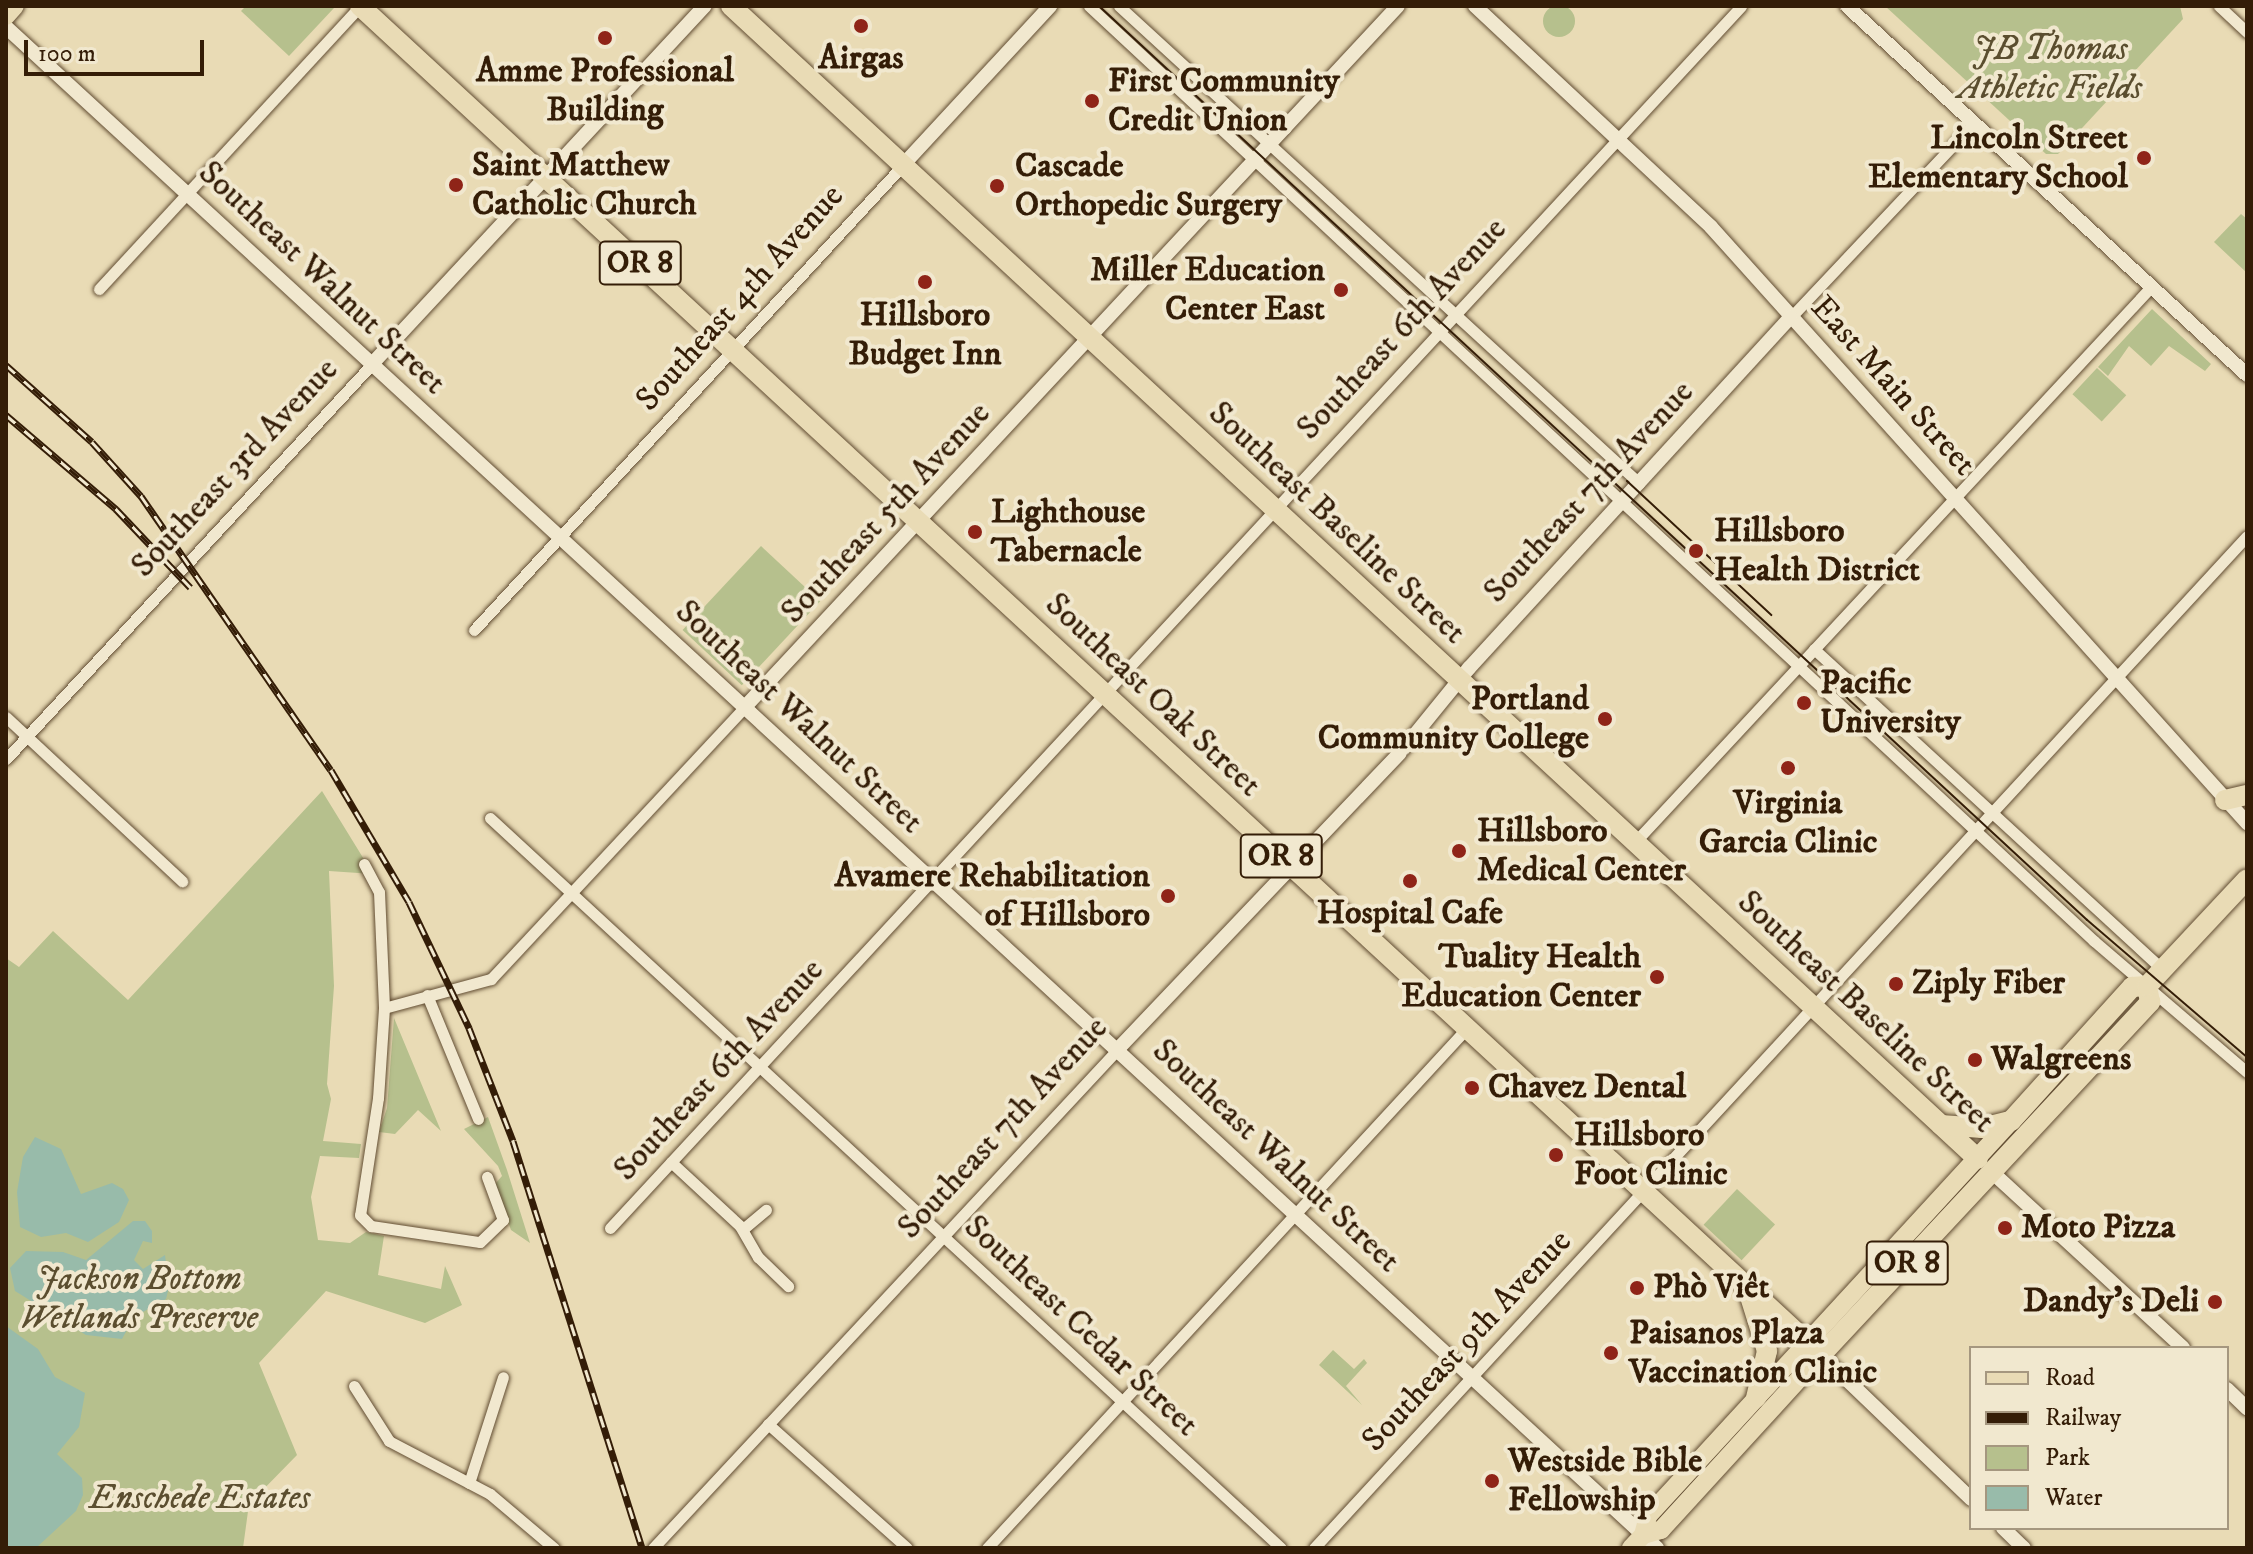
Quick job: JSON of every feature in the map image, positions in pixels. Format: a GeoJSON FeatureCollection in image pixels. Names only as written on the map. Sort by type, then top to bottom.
{"type":"FeatureCollection","features":[{"type":"Feature","properties":{"kind":"highway","name":"Southeast Oak Street"},"geometry":{"type":"LineString","coordinates":[[360,6],[1748,1290],[1815,1348]]}},
{"type":"Feature","properties":{"kind":"highway","name":"Southeast Baseline Street"},"geometry":{"type":"LineString","coordinates":[[731,6],[1985,1166]]}},
{"type":"Feature","properties":{"kind":"highway"},"geometry":{"type":"LineString","coordinates":[[2225,800],[2247,795]]}},
{"type":"Feature","properties":{"kind":"highway"},"geometry":{"type":"LineString","coordinates":[[1941,1125],[1982,1128],[2011,1121],[2132,987],[2147,986],[2247,879]]}},
{"type":"Feature","properties":{"kind":"highway"},"geometry":{"type":"LineString","coordinates":[[1985,1166],[2150,1002],[2147,986]]}},
{"type":"Feature","properties":{"kind":"highway","name":"OR 8"},"geometry":{"type":"LineString","coordinates":[[1815,1348],[1985,1166]]}},
{"type":"Feature","properties":{"kind":"highway","name":"OR 8"},"geometry":{"type":"LineString","coordinates":[[1748,1290],[1766,1338],[1765,1369],[1756,1398]]}},
{"type":"Feature","properties":{"kind":"main road"},"geometry":{"type":"LineString","coordinates":[[6,16],[15,6]]}},
{"type":"Feature","properties":{"kind":"main road"},"geometry":{"type":"LineString","coordinates":[[1985,1166],[2011,1121]]}},
{"type":"Feature","properties":{"kind":"main road","name":"OR 8"},"geometry":{"type":"LineString","coordinates":[[1644,1544],[1648,1516],[1756,1398],[1815,1348]]}},
{"type":"Feature","properties":{"kind":"main road","name":"OR 8"},"geometry":{"type":"LineString","coordinates":[[1644,1544],[1661,1530],[1815,1348]]}},
{"type":"Feature","properties":{"kind":"street"},"geometry":{"type":"LineString","coordinates":[[99,289],[360,6]]}},
{"type":"Feature","properties":{"kind":"street","name":"Southeast 3rd Avenue"},"geometry":{"type":"LineString","coordinates":[[6,759],[705,6]]}},
{"type":"Feature","properties":{"kind":"street","name":"Southeast 4th Avenue"},"geometry":{"type":"LineString","coordinates":[[474,630],[1050,6]]}},
{"type":"Feature","properties":{"kind":"street"},"geometry":{"type":"LineString","coordinates":[[1089,6],[2147,986],[2247,1072]]}},
{"type":"Feature","properties":{"kind":"street"},"geometry":{"type":"LineString","coordinates":[[1119,6],[1452,315],[1639,483]]}},
{"type":"Feature","properties":{"kind":"street","name":"Southeast 5th Avenue"},"geometry":{"type":"LineString","coordinates":[[384,1008],[491,979],[1398,6]]}},
{"type":"Feature","properties":{"kind":"street","name":"East Main Street"},"geometry":{"type":"LineString","coordinates":[[1475,6],[1693,209],[2247,823]]}},
{"type":"Feature","properties":{"kind":"street","name":"Southeast 6th Avenue"},"geometry":{"type":"LineString","coordinates":[[610,1228],[1741,6]]}},
{"type":"Feature","properties":{"kind":"street"},"geometry":{"type":"LineString","coordinates":[[1847,6],[2247,375]]}},
{"type":"Feature","properties":{"kind":"street"},"geometry":{"type":"LineString","coordinates":[[2219,6],[2247,32]]}},
{"type":"Feature","properties":{"kind":"street","name":"Southeast Walnut Street"},"geometry":{"type":"LineString","coordinates":[[6,27],[1295,1214],[1471,1377],[1644,1544]]}},
{"type":"Feature","properties":{"kind":"street"},"geometry":{"type":"LineString","coordinates":[[1791,317],[1974,123]]}},
{"type":"Feature","properties":{"kind":"street"},"geometry":{"type":"LineString","coordinates":[[1635,842],[2151,287]]}},
{"type":"Feature","properties":{"kind":"street","name":"Southeast 7th Avenue"},"geometry":{"type":"LineString","coordinates":[[653,1548],[1290,865],[1402,750],[1459,679],[1791,317]]}},
{"type":"Feature","properties":{"kind":"street","name":"Southeast 9th Avenue"},"geometry":{"type":"LineString","coordinates":[[1314,1548],[2247,536]]}},
{"type":"Feature","properties":{"kind":"street"},"geometry":{"type":"LineString","coordinates":[[1814,649],[2162,969]]}},
{"type":"Feature","properties":{"kind":"street"},"geometry":{"type":"LineString","coordinates":[[6,717],[182,881]]}},
{"type":"Feature","properties":{"kind":"street","name":"Southeast Cedar Street"},"geometry":{"type":"LineString","coordinates":[[490,818],[1281,1548]]}},
{"type":"Feature","properties":{"kind":"street"},"geometry":{"type":"LineString","coordinates":[[364,864],[379,892],[384,1008],[378,1098],[360,1215],[371,1226],[480,1242],[503,1220],[487,1177]]}},
{"type":"Feature","properties":{"kind":"street"},"geometry":{"type":"LineString","coordinates":[[427,995],[478,1119]]}},
{"type":"Feature","properties":{"kind":"street"},"geometry":{"type":"LineString","coordinates":[[987,1548],[1467,1028]]}},
{"type":"Feature","properties":{"kind":"street"},"geometry":{"type":"LineString","coordinates":[[671,1162],[743,1229],[758,1257],[788,1286]]}},
{"type":"Feature","properties":{"kind":"street","name":"Southeast Baseline Street"},"geometry":{"type":"LineString","coordinates":[[1985,1166],[2181,1346]]}},
{"type":"Feature","properties":{"kind":"street"},"geometry":{"type":"LineString","coordinates":[[743,1229],[766,1210]]}},
{"type":"Feature","properties":{"kind":"street","name":"Southeast Oak Street"},"geometry":{"type":"LineString","coordinates":[[1815,1348],[1969,1497]]}},
{"type":"Feature","properties":{"kind":"street"},"geometry":{"type":"LineString","coordinates":[[469,1483],[503,1377]]}},
{"type":"Feature","properties":{"kind":"street"},"geometry":{"type":"LineString","coordinates":[[354,1386],[389,1441],[469,1483],[521,1517],[554,1548]]}},
{"type":"Feature","properties":{"kind":"street"},"geometry":{"type":"LineString","coordinates":[[2229,1391],[2247,1408]]}},
{"type":"Feature","properties":{"kind":"street"},"geometry":{"type":"LineString","coordinates":[[768,1424],[907,1548]]}},
{"type":"Feature","properties":{"kind":"street"},"geometry":{"type":"LineString","coordinates":[[2005,1530],[2017,1546]]}},
{"type":"Feature","properties":{"kind":"green space"},"geometry":{"type":"Polygon","coordinates":[[[1559,5],[1571,9],[1575,21],[1571,33],[1559,37],[1547,33],[1543,21],[1547,9],[1559,5]]]}},
{"type":"Feature","properties":{"kind":"green space"},"geometry":{"type":"Polygon","coordinates":[[[246,6],[334,8],[289,56],[241,11],[246,6]]]}},
{"type":"Feature","properties":{"kind":"green space","name":"JB Thomas Athletic Fields"},"geometry":{"type":"Polygon","coordinates":[[[1885,6],[2180,6],[2183,19],[2058,154],[2046,154],[1885,6]]]}},
{"type":"Feature","properties":{"kind":"green space"},"geometry":{"type":"Polygon","coordinates":[[[2241,214],[2247,219],[2247,273],[2214,242],[2241,214]]]}},
{"type":"Feature","properties":{"kind":"green space"},"geometry":{"type":"Polygon","coordinates":[[[2152,309],[2211,364],[2205,371],[2169,346],[2151,366],[2129,346],[2108,376],[2098,367],[2152,309]]]}},
{"type":"Feature","properties":{"kind":"green space"},"geometry":{"type":"Polygon","coordinates":[[[2097,368],[2126,395],[2102,422],[2072,394],[2097,368]]]}},
{"type":"Feature","properties":{"kind":"green space"},"geometry":{"type":"Polygon","coordinates":[[[761,546],[820,601],[742,685],[683,630],[761,546]]]}},
{"type":"Feature","properties":{"kind":"green space"},"geometry":{"type":"Polygon","coordinates":[[[322,791],[373,874],[329,871],[334,986],[327,1084],[331,1099],[323,1141],[361,1144],[359,1158],[320,1156],[311,1197],[318,1240],[350,1243],[366,1232],[384,1236],[378,1275],[441,1289],[445,1266],[462,1305],[425,1323],[326,1291],[259,1363],[297,1455],[249,1504],[243,1548],[6,1548],[6,958],[19,967],[53,931],[128,1000],[322,791]]]}},
{"type":"Feature","properties":{"kind":"green space"},"geometry":{"type":"Polygon","coordinates":[[[394,1018],[441,1131],[418,1110],[395,1134],[379,1132],[387,1108],[394,1018]]]}},
{"type":"Feature","properties":{"kind":"green space"},"geometry":{"type":"Polygon","coordinates":[[[488,1117],[530,1243],[511,1230],[495,1184],[502,1176],[498,1166],[464,1129],[488,1117]]]}},
{"type":"Feature","properties":{"kind":"green space"},"geometry":{"type":"Polygon","coordinates":[[[1737,1189],[1775,1224],[1742,1260],[1704,1225],[1737,1189]]]}},
{"type":"Feature","properties":{"kind":"green space"},"geometry":{"type":"Polygon","coordinates":[[[1333,1350],[1354,1369],[1364,1359],[1367,1363],[1346,1386],[1362,1405],[1319,1365],[1333,1350]]]}},
{"type":"Feature","properties":{"kind":"water"},"geometry":{"type":"Polygon","coordinates":[[[35,1137],[61,1149],[81,1194],[112,1183],[123,1189],[129,1200],[119,1222],[88,1242],[66,1233],[41,1237],[20,1227],[17,1192],[23,1157],[35,1137]]]}},
{"type":"Feature","properties":{"kind":"water"},"geometry":{"type":"Polygon","coordinates":[[[133,1221],[145,1221],[152,1231],[152,1243],[143,1241],[134,1260],[143,1269],[165,1255],[169,1287],[166,1299],[134,1317],[122,1339],[86,1335],[15,1291],[10,1268],[26,1251],[63,1252],[86,1260],[133,1221]]]}},
{"type":"Feature","properties":{"kind":"water"},"geometry":{"type":"Polygon","coordinates":[[[6,1326],[38,1349],[55,1377],[85,1393],[79,1427],[57,1454],[82,1478],[83,1495],[76,1511],[36,1548],[6,1548],[6,1326]]]}},
{"type":"Feature","properties":{"kind":"tram line"},"geometry":{"type":"LineString","coordinates":[[1099,6],[2087,920],[2247,1057]]}},
{"type":"Feature","properties":{"kind":"tram line"},"geometry":{"type":"LineString","coordinates":[[1627,481],[1771,615]]}},
{"type":"Feature","properties":{"kind":"railway"},"geometry":{"type":"LineString","coordinates":[[6,365],[92,442],[141,496],[331,770],[409,902],[469,1028],[513,1141],[642,1548]]}},
{"type":"Feature","properties":{"kind":"railway"},"geometry":{"type":"LineString","coordinates":[[6,415],[116,509],[190,587]]}},
{"type":"Feature","properties":{"kind":"place","name":"Airgas"},"geometry":{"type":"Point","coordinates":[861,26]}},
{"type":"Feature","properties":{"kind":"place","name":"Amme Professional Building"},"geometry":{"type":"Point","coordinates":[605,38]}},
{"type":"Feature","properties":{"kind":"place","name":"First Community Credit Union"},"geometry":{"type":"Point","coordinates":[1092,101]}},
{"type":"Feature","properties":{"kind":"place","name":"Lincoln Street Elementary School"},"geometry":{"type":"Point","coordinates":[2144,158]}},
{"type":"Feature","properties":{"kind":"place","name":"Saint Matthew Catholic Church"},"geometry":{"type":"Point","coordinates":[456,185]}},
{"type":"Feature","properties":{"kind":"place","name":"Cascade Orthopedic Surgery"},"geometry":{"type":"Point","coordinates":[997,186]}},
{"type":"Feature","properties":{"kind":"place","name":"Hillsboro Budget Inn"},"geometry":{"type":"Point","coordinates":[925,282]}},
{"type":"Feature","properties":{"kind":"place","name":"Miller Education Center East"},"geometry":{"type":"Point","coordinates":[1341,290]}},
{"type":"Feature","properties":{"kind":"place","name":"Lighthouse Tabernacle"},"geometry":{"type":"Point","coordinates":[975,532]}},
{"type":"Feature","properties":{"kind":"place","name":"Hillsboro Health District"},"geometry":{"type":"Point","coordinates":[1696,551]}},
{"type":"Feature","properties":{"kind":"place","name":"Pacific University"},"geometry":{"type":"Point","coordinates":[1804,703]}},
{"type":"Feature","properties":{"kind":"place","name":"Portland Community College"},"geometry":{"type":"Point","coordinates":[1605,719]}},
{"type":"Feature","properties":{"kind":"place","name":"Virginia Garcia Clinic"},"geometry":{"type":"Point","coordinates":[1788,768]}},
{"type":"Feature","properties":{"kind":"place","name":"Hillsboro Medical Center"},"geometry":{"type":"Point","coordinates":[1459,851]}},
{"type":"Feature","properties":{"kind":"place","name":"Hospital Cafe"},"geometry":{"type":"Point","coordinates":[1410,881]}},
{"type":"Feature","properties":{"kind":"place","name":"Avamere Rehabilitation of Hillsboro"},"geometry":{"type":"Point","coordinates":[1168,896]}},
{"type":"Feature","properties":{"kind":"place","name":"Tuality Health Education Center"},"geometry":{"type":"Point","coordinates":[1657,977]}},
{"type":"Feature","properties":{"kind":"place","name":"Ziply Fiber"},"geometry":{"type":"Point","coordinates":[1896,984]}},
{"type":"Feature","properties":{"kind":"place","name":"Walgreens"},"geometry":{"type":"Point","coordinates":[1975,1060]}},
{"type":"Feature","properties":{"kind":"place","name":"Chavez Dental"},"geometry":{"type":"Point","coordinates":[1472,1088]}},
{"type":"Feature","properties":{"kind":"place","name":"Hillsboro Foot Clinic"},"geometry":{"type":"Point","coordinates":[1556,1155]}},
{"type":"Feature","properties":{"kind":"place","name":"Moto Pizza"},"geometry":{"type":"Point","coordinates":[2005,1228]}},
{"type":"Feature","properties":{"kind":"place","name":"Phò Viêt"},"geometry":{"type":"Point","coordinates":[1637,1288]}},
{"type":"Feature","properties":{"kind":"place","name":"Dandy's Deli"},"geometry":{"type":"Point","coordinates":[2215,1302]}},
{"type":"Feature","properties":{"kind":"place","name":"Paisanos Plaza Vaccination Clinic"},"geometry":{"type":"Point","coordinates":[1611,1353]}},
{"type":"Feature","properties":{"kind":"place","name":"Westside Bible Fellowship"},"geometry":{"type":"Point","coordinates":[1492,1481]}},
{"type":"Feature","properties":{"kind":"park label","name":"Jackson Bottom Wetlands Preserve"},"geometry":{"type":"Point","coordinates":[139,1298]}},
{"type":"Feature","properties":{"kind":"park label","name":"Enschede Estates"},"geometry":{"type":"Point","coordinates":[200,1499]}}]}
